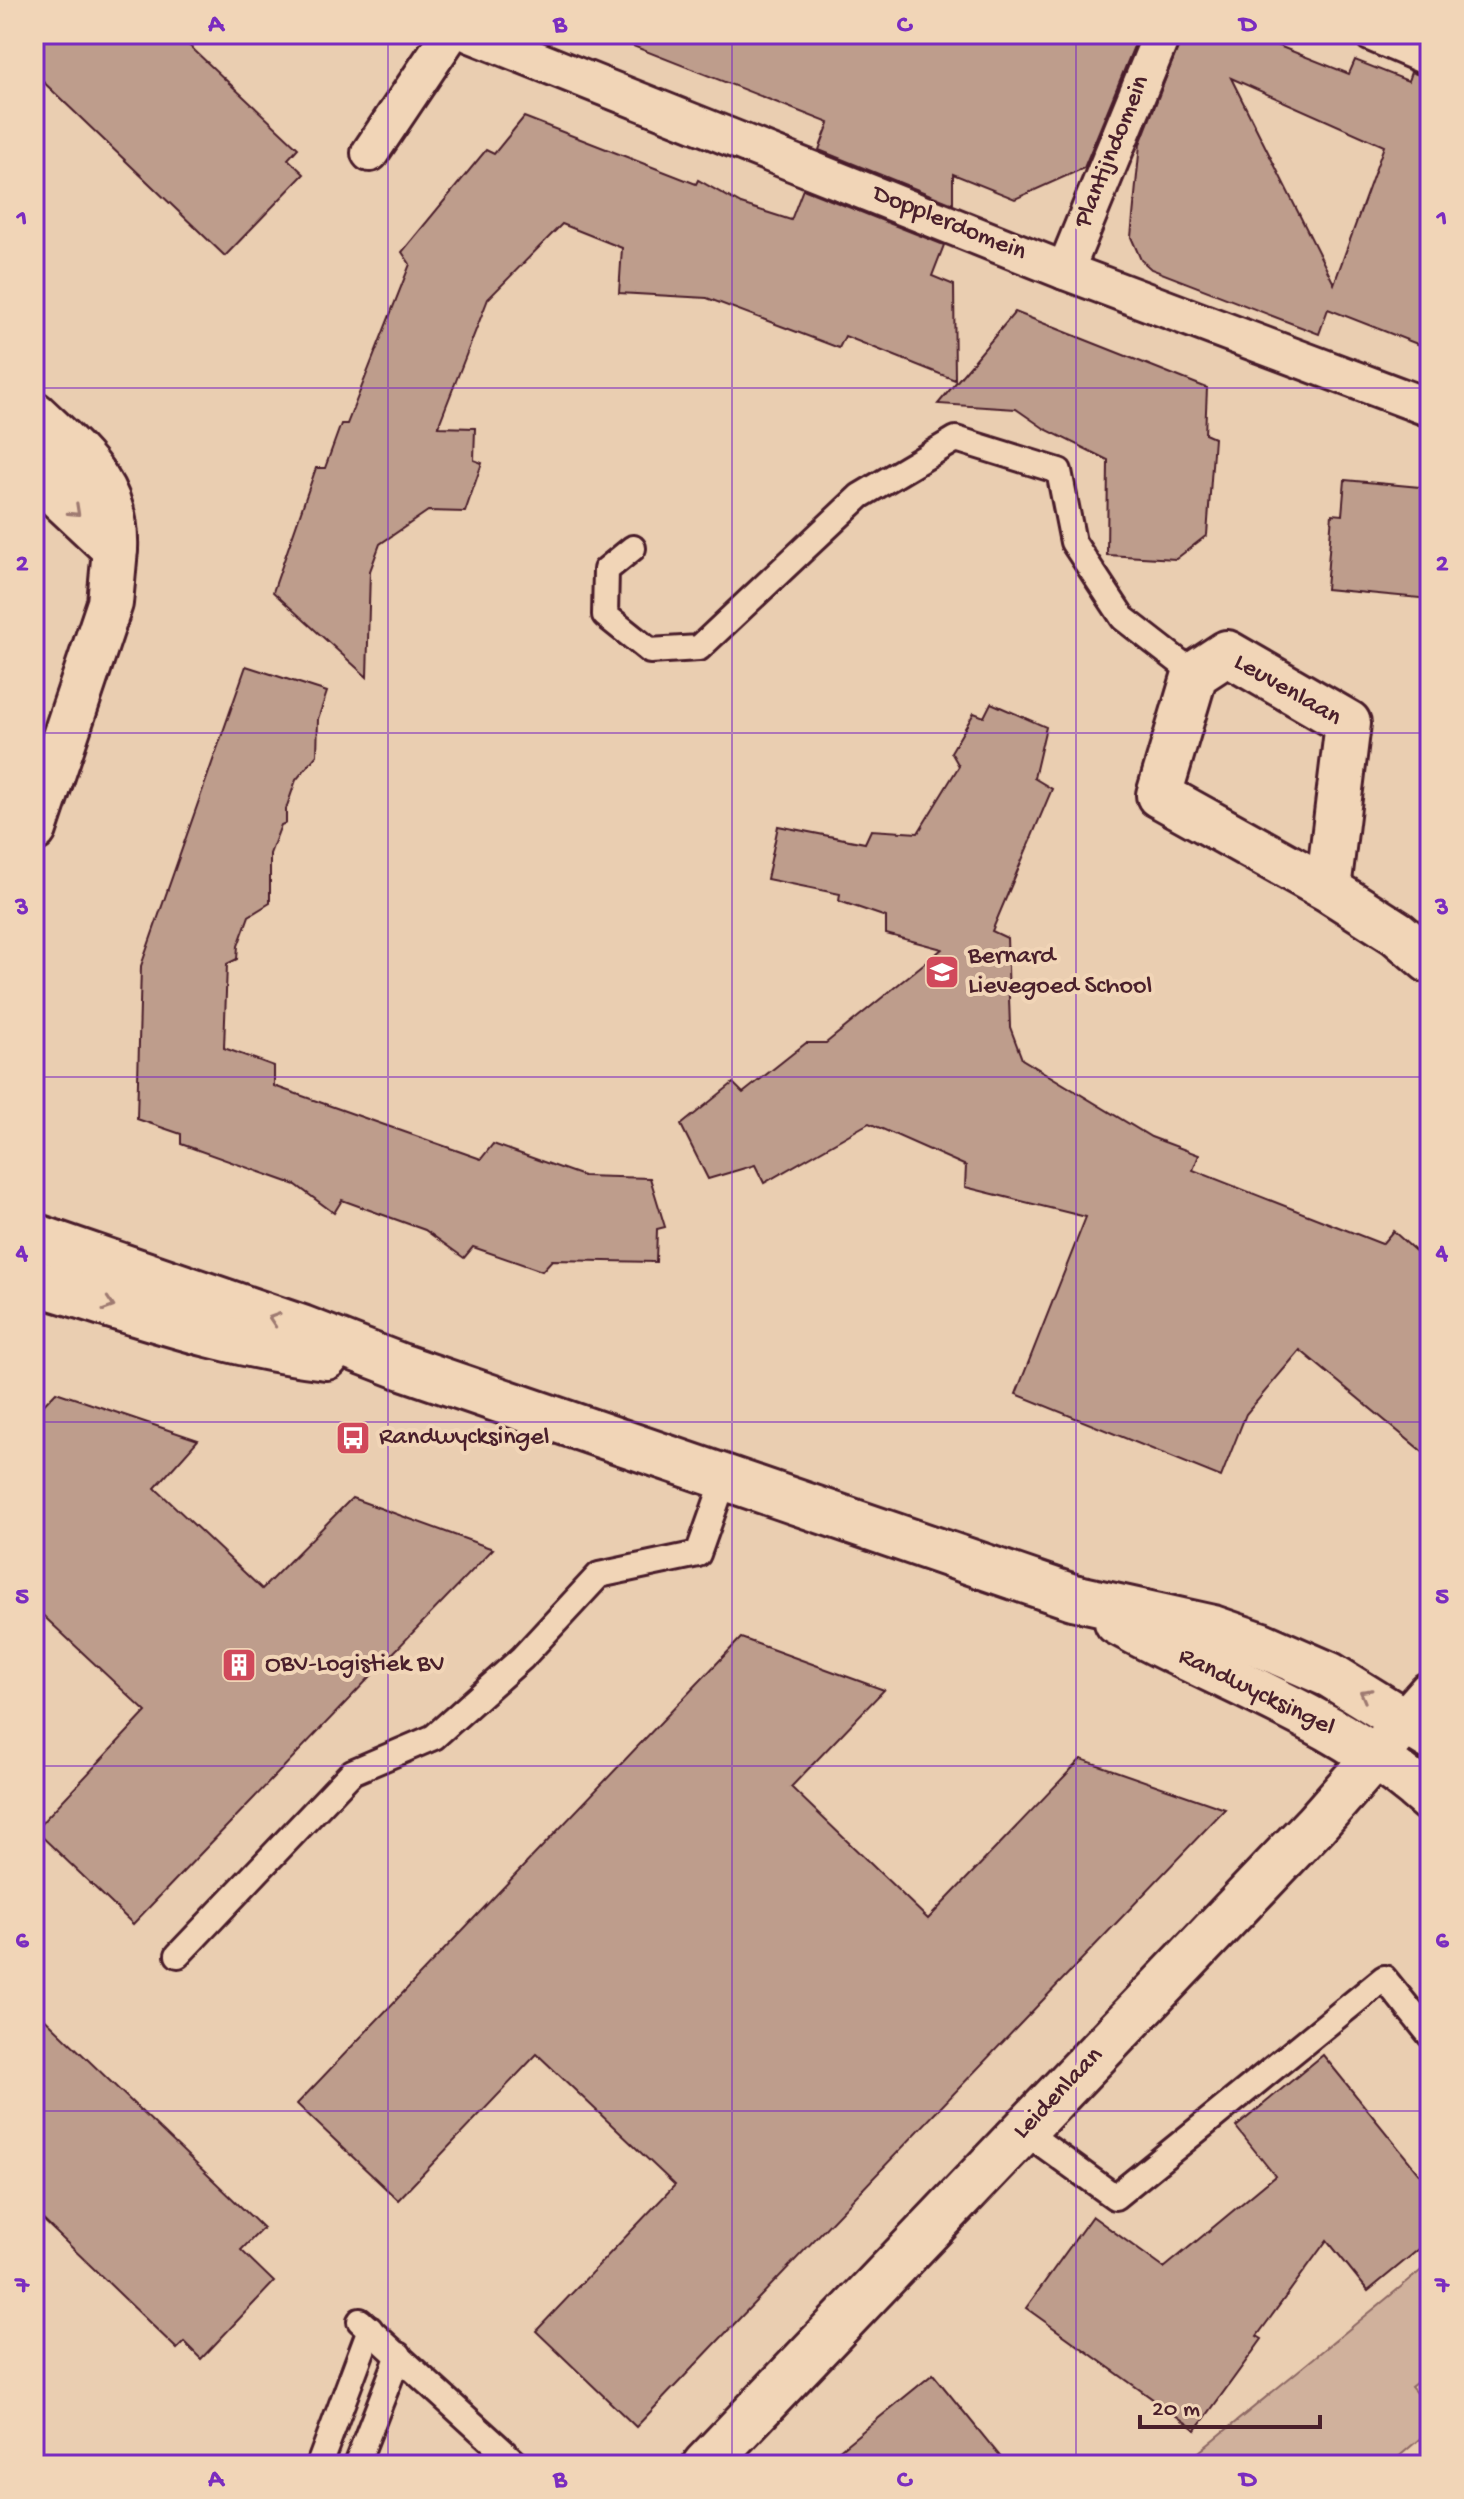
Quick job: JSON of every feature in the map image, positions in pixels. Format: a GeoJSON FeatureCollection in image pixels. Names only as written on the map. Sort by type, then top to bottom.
{"type":"FeatureCollection","features":[{"type":"Feature","properties":{"kind":"street"},"geometry":{"type":"LineString","coordinates":[[370,153],[450,34]]}},
{"type":"Feature","properties":{"kind":"street","name":"Dopplerdomein"},"geometry":{"type":"LineString","coordinates":[[471,34],[1065,271],[1430,408]]}},
{"type":"Feature","properties":{"kind":"street","name":"Plantijndomein"},"geometry":{"type":"LineString","coordinates":[[1065,271],[1162,34]]}},
{"type":"Feature","properties":{"kind":"street"},"geometry":{"type":"LineString","coordinates":[[34,414],[104,488],[113,513],[115,549],[110,603],[34,829]]}},
{"type":"Feature","properties":{"kind":"street"},"geometry":{"type":"LineString","coordinates":[[34,473],[115,549]]}},
{"type":"Feature","properties":{"kind":"street","name":"Leuvenlaan"},"geometry":{"type":"LineString","coordinates":[[1328,889],[1348,723],[1227,653],[1195,674],[1159,795],[1328,889],[1397,933],[1430,961]]}},
{"type":"Feature","properties":{"kind":"street","name":"Randwycksingel"},"geometry":{"type":"LineString","coordinates":[[34,1236],[302,1328],[400,1366],[726,1475],[1073,1597],[1213,1628],[1259,1644],[1423,1717]]}},
{"type":"Feature","properties":{"kind":"street","name":"Randwycksingel"},"geometry":{"type":"LineString","coordinates":[[34,1282],[198,1334],[253,1347],[400,1366]]}},
{"type":"Feature","properties":{"kind":"street","name":"Randwycksingel"},"geometry":{"type":"LineString","coordinates":[[1073,1597],[1156,1644],[1273,1696],[1376,1757],[1430,1800]]}},
{"type":"Feature","properties":{"kind":"street","name":"Leidenlaan"},"geometry":{"type":"LineString","coordinates":[[705,2465],[1376,1757],[1423,1717]]}},
{"type":"Feature","properties":{"kind":"lane"},"geometry":{"type":"LineString","coordinates":[[1369,38],[1430,64]]}},
{"type":"Feature","properties":{"kind":"lane"},"geometry":{"type":"LineString","coordinates":[[633,548],[606,570],[605,615],[650,651],[699,648],[860,496],[956,439],[1059,471],[1073,542],[1123,618],[1195,674]]}},
{"type":"Feature","properties":{"kind":"lane"},"geometry":{"type":"LineString","coordinates":[[178,1955],[352,1772],[434,1737],[522,1658],[599,1575],[698,1554],[726,1475]]}},
{"type":"Feature","properties":{"kind":"lane"},"geometry":{"type":"LineString","coordinates":[[1024,2131],[1115,2197],[1384,1978],[1430,2035]]}},
{"type":"Feature","properties":{"kind":"lane"},"geometry":{"type":"LineString","coordinates":[[319,2465],[365,2325],[518,2465]]}},
{"type":"Feature","properties":{"kind":"lane"},"geometry":{"type":"LineString","coordinates":[[356,2465],[399,2355]]}},
{"type":"Feature","properties":{"kind":"shaded area"},"geometry":{"type":"Polygon","coordinates":[[[1430,2263],[1430,2372],[1411,2387],[1430,2409],[1430,2430],[1389,2465],[1183,2465],[1430,2263]]]}},
{"type":"Feature","properties":{"kind":"building"},"geometry":{"type":"Polygon","coordinates":[[[34,34],[177,34],[298,148],[288,159],[304,174],[225,256],[34,73],[34,34]]]}},
{"type":"Feature","properties":{"kind":"building"},"geometry":{"type":"Polygon","coordinates":[[[611,34],[1139,34],[1084,168],[1015,199],[953,174],[953,204],[819,150],[829,123],[610,37],[611,34]]]}},
{"type":"Feature","properties":{"kind":"building"},"geometry":{"type":"Polygon","coordinates":[[[1183,34],[1249,34],[1349,74],[1355,60],[1408,81],[1411,72],[1430,79],[1430,349],[1328,309],[1319,334],[1151,269],[1141,260],[1131,237],[1140,144],[1183,34]],[[1231,78],[1334,284],[1384,146],[1231,78]]]}},
{"type":"Feature","properties":{"kind":"building"},"geometry":{"type":"Polygon","coordinates":[[[524,117],[696,184],[698,180],[741,204],[791,220],[803,189],[944,245],[932,276],[954,285],[955,380],[845,336],[839,348],[707,298],[619,293],[622,248],[562,224],[488,299],[438,427],[475,428],[474,460],[482,463],[465,512],[428,511],[380,544],[370,571],[367,677],[273,592],[316,468],[325,468],[341,424],[347,424],[410,264],[402,252],[486,150],[494,154],[524,117]]]}},
{"type":"Feature","properties":{"kind":"building"},"geometry":{"type":"Polygon","coordinates":[[[1015,312],[1207,388],[1205,434],[1214,438],[1207,535],[1176,559],[1107,555],[1108,460],[1045,429],[1016,409],[938,404],[1015,312]]]}},
{"type":"Feature","properties":{"kind":"building"},"geometry":{"type":"Polygon","coordinates":[[[1345,480],[1430,488],[1430,599],[1326,589],[1332,514],[1342,515],[1345,480]]]}},
{"type":"Feature","properties":{"kind":"building"},"geometry":{"type":"Polygon","coordinates":[[[246,666],[327,692],[318,719],[317,755],[296,780],[286,809],[286,823],[281,825],[270,854],[270,903],[249,916],[238,946],[237,959],[227,964],[224,1048],[274,1066],[274,1086],[481,1159],[493,1144],[583,1176],[650,1178],[665,1227],[657,1229],[656,1262],[552,1260],[542,1271],[473,1247],[464,1258],[425,1230],[342,1200],[334,1213],[296,1185],[181,1144],[181,1134],[137,1119],[141,966],[246,666]]]}},
{"type":"Feature","properties":{"kind":"building"},"geometry":{"type":"Polygon","coordinates":[[[991,703],[1046,727],[1034,778],[1052,789],[992,931],[1007,938],[1010,1027],[1022,1059],[1151,1137],[1199,1155],[1193,1170],[1382,1244],[1393,1231],[1430,1264],[1430,1458],[1300,1350],[1246,1414],[1221,1477],[1016,1394],[1086,1217],[965,1187],[966,1166],[869,1123],[764,1183],[755,1165],[708,1179],[681,1125],[733,1083],[743,1093],[806,1043],[826,1043],[942,949],[886,934],[886,917],[839,901],[840,894],[767,879],[778,826],[865,843],[871,830],[918,833],[959,766],[951,752],[974,713],[984,717],[991,703]]]}},
{"type":"Feature","properties":{"kind":"building","name":"OBV-Logistiek BV"},"geometry":{"type":"Polygon","coordinates":[[[56,1392],[198,1440],[155,1488],[262,1589],[352,1498],[493,1549],[133,1924],[35,1830],[146,1712],[34,1607],[34,1415],[56,1392]]]}},
{"type":"Feature","properties":{"kind":"building"},"geometry":{"type":"Polygon","coordinates":[[[741,1638],[884,1690],[791,1787],[928,1919],[1081,1759],[1225,1809],[636,2427],[536,2331],[675,2185],[537,2054],[398,2200],[297,2104],[741,1638]]]}},
{"type":"Feature","properties":{"kind":"building"},"geometry":{"type":"Polygon","coordinates":[[[34,2008],[263,2228],[241,2250],[274,2282],[201,2359],[184,2342],[177,2349],[34,2211],[34,2008]]]}},
{"type":"Feature","properties":{"kind":"building"},"geometry":{"type":"Polygon","coordinates":[[[1323,2055],[1430,2187],[1430,2240],[1368,2291],[1327,2240],[1257,2336],[1262,2339],[1196,2430],[1026,2308],[1092,2216],[1164,2268],[1275,2176],[1236,2127],[1323,2055]]]}},
{"type":"Feature","properties":{"kind":"building"},"geometry":{"type":"Polygon","coordinates":[[[933,2374],[1007,2465],[821,2465],[933,2374]]]}},
{"type":"Feature","properties":{"kind":"place","name":"Bernard Lievegoed School"},"geometry":{"type":"Point","coordinates":[942,972]}},
{"type":"Feature","properties":{"kind":"place","name":"Randwycksingel"},"geometry":{"type":"Point","coordinates":[353,1438]}},
{"type":"Feature","properties":{"kind":"place","name":"OBV-Logistiek BV"},"geometry":{"type":"Point","coordinates":[239,1665]}}]}
